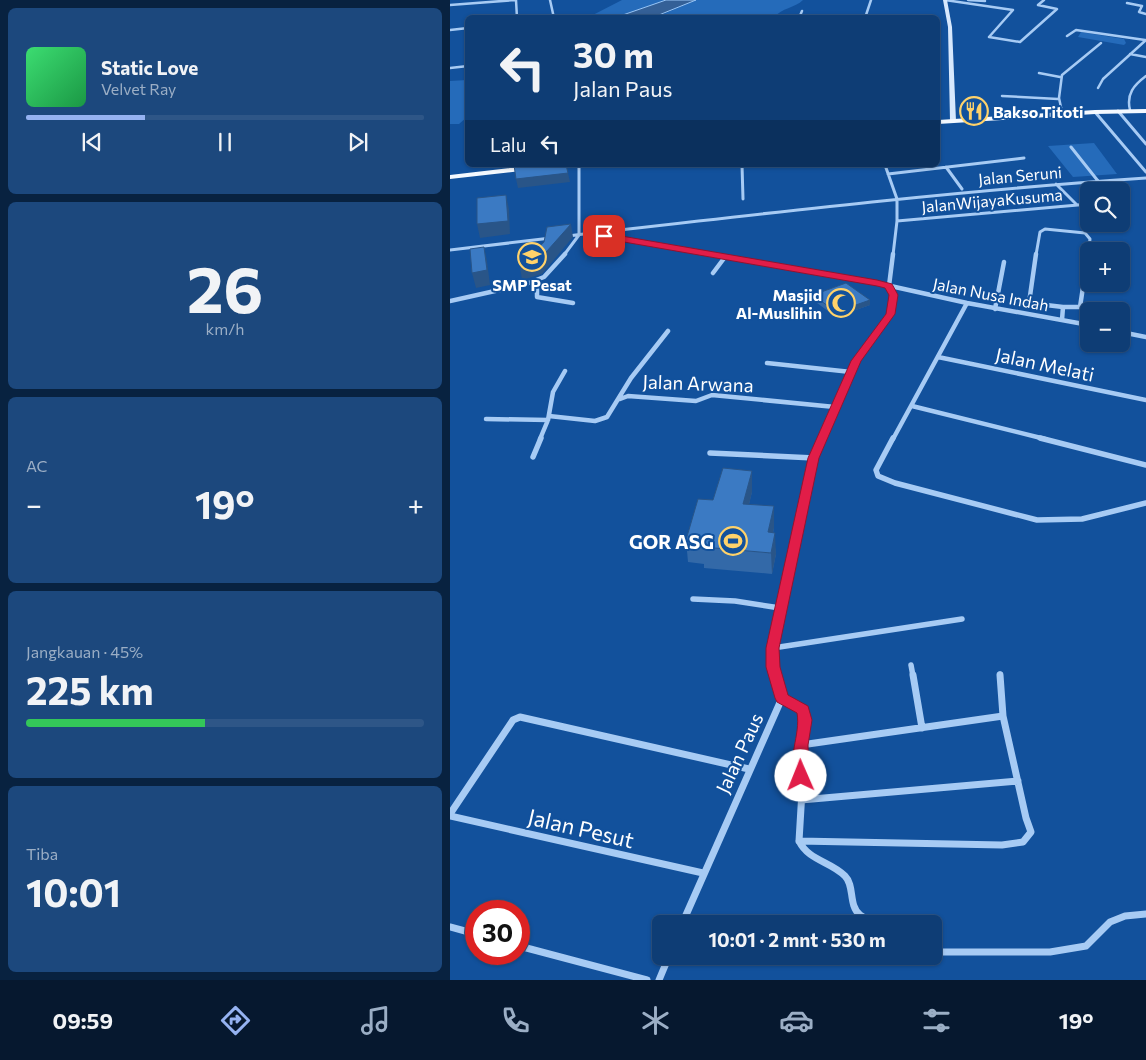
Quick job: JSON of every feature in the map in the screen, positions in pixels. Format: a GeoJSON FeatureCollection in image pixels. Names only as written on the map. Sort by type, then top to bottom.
{"type":"FeatureCollection","features":[{"type":"Feature","properties":{"kind":"main road"},"geometry":{"type":"LineString","coordinates":[[945,0],[950,27],[953,121]]}},
{"type":"Feature","properties":{"kind":"main road"},"geometry":{"type":"LineString","coordinates":[[940,122],[1130,110],[1146,111]]}},
{"type":"Feature","properties":{"kind":"main road"},"geometry":{"type":"LineString","coordinates":[[450,177],[538,167]]}},
{"type":"Feature","properties":{"kind":"street"},"geometry":{"type":"LineString","coordinates":[[450,5],[515,0],[517,15]]}},
{"type":"Feature","properties":{"kind":"street"},"geometry":{"type":"LineString","coordinates":[[550,0],[553,15]]}},
{"type":"Feature","properties":{"kind":"street"},"geometry":{"type":"LineString","coordinates":[[866,15],[872,0]]}},
{"type":"Feature","properties":{"kind":"street"},"geometry":{"type":"LineString","coordinates":[[945,0],[1013,10],[989,37],[1020,42],[1057,10],[1038,5],[1044,0]]}},
{"type":"Feature","properties":{"kind":"street"},"geometry":{"type":"LineString","coordinates":[[968,0],[984,1]]}},
{"type":"Feature","properties":{"kind":"street"},"geometry":{"type":"LineString","coordinates":[[1127,3],[1142,6],[1139,12],[1146,14]]}},
{"type":"Feature","properties":{"kind":"street"},"geometry":{"type":"LineString","coordinates":[[800,15],[802,11]]}},
{"type":"Feature","properties":{"kind":"street"},"geometry":{"type":"LineString","coordinates":[[450,30],[465,28]]}},
{"type":"Feature","properties":{"kind":"street"},"geometry":{"type":"LineString","coordinates":[[1067,36],[1076,30],[1146,40]]}},
{"type":"Feature","properties":{"kind":"street"},"geometry":{"type":"LineString","coordinates":[[1098,88],[1103,79],[1146,40]]}},
{"type":"Feature","properties":{"kind":"street"},"geometry":{"type":"LineString","coordinates":[[1063,114],[1059,108],[1058,99],[1060,77],[1096,50],[1101,43]]}},
{"type":"Feature","properties":{"kind":"street"},"geometry":{"type":"LineString","coordinates":[[1130,54],[1146,57]]}},
{"type":"Feature","properties":{"kind":"street"},"geometry":{"type":"LineString","coordinates":[[450,68],[465,66]]}},
{"type":"Feature","properties":{"kind":"street"},"geometry":{"type":"LineString","coordinates":[[1039,73],[1060,77]]}},
{"type":"Feature","properties":{"kind":"street"},"geometry":{"type":"LineString","coordinates":[[1130,110],[1127,103],[1129,93],[1146,76]]}},
{"type":"Feature","properties":{"kind":"street"},"geometry":{"type":"LineString","coordinates":[[1002,96],[1058,99]]}},
{"type":"Feature","properties":{"kind":"street"},"geometry":{"type":"LineString","coordinates":[[1118,111],[1146,144]]}},
{"type":"Feature","properties":{"kind":"street"},"geometry":{"type":"LineString","coordinates":[[1095,112],[1146,172]]}},
{"type":"Feature","properties":{"kind":"street"},"geometry":{"type":"LineString","coordinates":[[1071,147],[1098,181]]}},
{"type":"Feature","properties":{"kind":"street"},"geometry":{"type":"LineString","coordinates":[[888,174],[1024,158]]}},
{"type":"Feature","properties":{"kind":"street"},"geometry":{"type":"LineString","coordinates":[[450,301],[537,280],[549,274],[574,244],[579,234],[579,167]]}},
{"type":"Feature","properties":{"kind":"street"},"geometry":{"type":"LineString","coordinates":[[742,167],[744,199]]}},
{"type":"Feature","properties":{"kind":"street","name":"Jalan Paus"},"geometry":{"type":"LineString","coordinates":[[686,915],[748,769],[782,698],[773,667],[772,648],[814,458],[859,356],[892,310],[894,295],[888,286],[897,221],[897,199],[885,167]]}},
{"type":"Feature","properties":{"kind":"street"},"geometry":{"type":"LineString","coordinates":[[946,167],[962,189]]}},
{"type":"Feature","properties":{"kind":"street","name":"Jalan Seruni"},"geometry":{"type":"LineString","coordinates":[[450,250],[897,199],[1056,184],[1146,178]]}},
{"type":"Feature","properties":{"kind":"street"},"geometry":{"type":"LineString","coordinates":[[1056,184],[1076,204]]}},
{"type":"Feature","properties":{"kind":"street","name":"JalanWijayaKusuma"},"geometry":{"type":"LineString","coordinates":[[897,221],[1080,204]]}},
{"type":"Feature","properties":{"kind":"street"},"geometry":{"type":"LineString","coordinates":[[1045,229],[1085,233],[1090,239],[1080,307],[1063,307],[1029,303],[1040,232],[1045,229]]}},
{"type":"Feature","properties":{"kind":"street","name":"Jalan Nusa Indah"},"geometry":{"type":"LineString","coordinates":[[586,233],[877,283],[967,304],[1080,323]]}},
{"type":"Feature","properties":{"kind":"street"},"geometry":{"type":"LineString","coordinates":[[713,274],[725,257]]}},
{"type":"Feature","properties":{"kind":"street"},"geometry":{"type":"LineString","coordinates":[[995,309],[1004,262]]}},
{"type":"Feature","properties":{"kind":"street"},"geometry":{"type":"LineString","coordinates":[[537,280],[538,297],[573,303]]}},
{"type":"Feature","properties":{"kind":"street"},"geometry":{"type":"LineString","coordinates":[[967,304],[876,470],[878,476],[883,479],[1036,520],[1082,519],[1146,503]]}},
{"type":"Feature","properties":{"kind":"street"},"geometry":{"type":"LineString","coordinates":[[1062,320],[1063,307]]}},
{"type":"Feature","properties":{"kind":"street"},"geometry":{"type":"LineString","coordinates":[[486,419],[549,418],[600,421],[607,417],[620,399],[631,378],[668,332]]}},
{"type":"Feature","properties":{"kind":"street"},"geometry":{"type":"LineString","coordinates":[[1130,334],[1146,337]]}},
{"type":"Feature","properties":{"kind":"street","name":"Jalan Melati"},"geometry":{"type":"LineString","coordinates":[[938,357],[1146,400]]}},
{"type":"Feature","properties":{"kind":"street"},"geometry":{"type":"LineString","coordinates":[[767,363],[851,372]]}},
{"type":"Feature","properties":{"kind":"street"},"geometry":{"type":"LineString","coordinates":[[533,457],[549,418],[553,392],[565,371]]}},
{"type":"Feature","properties":{"kind":"street","name":"Jalan Arwana"},"geometry":{"type":"LineString","coordinates":[[620,399],[628,396],[696,401],[712,395],[835,407]]}},
{"type":"Feature","properties":{"kind":"street"},"geometry":{"type":"LineString","coordinates":[[912,406],[1146,464]]}},
{"type":"Feature","properties":{"kind":"street"},"geometry":{"type":"LineString","coordinates":[[710,453],[814,458]]}},
{"type":"Feature","properties":{"kind":"street"},"geometry":{"type":"LineString","coordinates":[[693,599],[735,601],[780,608]]}},
{"type":"Feature","properties":{"kind":"street"},"geometry":{"type":"LineString","coordinates":[[772,648],[962,619]]}},
{"type":"Feature","properties":{"kind":"street"},"geometry":{"type":"LineString","coordinates":[[911,665],[922,728]]}},
{"type":"Feature","properties":{"kind":"street"},"geometry":{"type":"LineString","coordinates":[[799,841],[980,845],[1023,842],[1031,832],[1026,818],[1003,716],[1000,674]]}},
{"type":"Feature","properties":{"kind":"street"},"geometry":{"type":"LineString","coordinates":[[782,698],[803,710],[805,720],[801,745],[799,841],[802,849],[821,863],[845,876],[852,901],[861,915]]}},
{"type":"Feature","properties":{"kind":"street"},"geometry":{"type":"LineString","coordinates":[[801,745],[1003,716]]}},
{"type":"Feature","properties":{"kind":"street"},"geometry":{"type":"LineString","coordinates":[[450,815],[513,720],[520,717],[748,769]]}},
{"type":"Feature","properties":{"kind":"street"},"geometry":{"type":"LineString","coordinates":[[801,800],[1018,781]]}},
{"type":"Feature","properties":{"kind":"street","name":"Jalan Pesut"},"geometry":{"type":"LineString","coordinates":[[450,815],[703,873]]}},
{"type":"Feature","properties":{"kind":"street"},"geometry":{"type":"LineString","coordinates":[[942,952],[1050,952],[1086,946],[1110,922],[1126,916],[1146,914]]}},
{"type":"Feature","properties":{"kind":"street"},"geometry":{"type":"LineString","coordinates":[[450,927],[465,931]]}},
{"type":"Feature","properties":{"kind":"street"},"geometry":{"type":"LineString","coordinates":[[530,949],[648,980]]}},
{"type":"Feature","properties":{"kind":"street"},"geometry":{"type":"LineString","coordinates":[[659,980],[665,965]]}},
{"type":"Feature","properties":{"kind":"shaded area"},"geometry":{"type":"Polygon","coordinates":[[[622,0],[666,0],[623,15],[593,15],[622,0]]]}},
{"type":"Feature","properties":{"kind":"shaded area"},"geometry":{"type":"Polygon","coordinates":[[[666,0],[696,0],[659,15],[623,15],[666,0]]]}},
{"type":"Feature","properties":{"kind":"shaded area"},"geometry":{"type":"Polygon","coordinates":[[[696,0],[803,0],[777,15],[661,15],[696,0]]]}},
{"type":"Feature","properties":{"kind":"shaded area"},"geometry":{"type":"Polygon","coordinates":[[[1081,32],[1124,39],[1126,43],[1124,45],[1078,37],[1081,32]]]}},
{"type":"Feature","properties":{"kind":"shaded area"},"geometry":{"type":"Polygon","coordinates":[[[465,80],[465,119],[459,124],[450,124],[450,81],[465,80]]]}},
{"type":"Feature","properties":{"kind":"shaded area"},"geometry":{"type":"Polygon","coordinates":[[[1094,143],[1117,174],[1073,177],[1048,146],[1094,143]]]}},
{"type":"Feature","properties":{"kind":"building"},"geometry":{"type":"Polygon","coordinates":[[[514,167],[566,167],[568,173],[516,179],[514,167]]]}},
{"type":"Feature","properties":{"kind":"building"},"geometry":{"type":"Polygon","coordinates":[[[506,195],[508,221],[477,224],[477,198],[506,195]]]}},
{"type":"Feature","properties":{"kind":"building"},"geometry":{"type":"Polygon","coordinates":[[[571,224],[539,260],[520,267],[544,242],[547,227],[571,224]]]}},
{"type":"Feature","properties":{"kind":"building"},"geometry":{"type":"Polygon","coordinates":[[[484,247],[487,270],[472,273],[470,249],[484,247]]]}},
{"type":"Feature","properties":{"kind":"building","name":"Masjid Al-Muslihin"},"geometry":{"type":"Polygon","coordinates":[[[846,283],[870,300],[836,312],[813,295],[846,283]]]}},
{"type":"Feature","properties":{"kind":"building"},"geometry":{"type":"Polygon","coordinates":[[[723,468],[752,471],[743,504],[774,506],[768,532],[775,533],[771,553],[703,547],[704,543],[686,540],[698,499],[713,500],[723,468]]]}},
{"type":"Feature","properties":{"kind":"place","name":"Bakso Titoti"},"geometry":{"type":"Point","coordinates":[974,111]}},
{"type":"Feature","properties":{"kind":"place","name":"SMP Pesat"},"geometry":{"type":"Point","coordinates":[532,257]}},
{"type":"Feature","properties":{"kind":"place","name":"Masjid Al-Muslihin"},"geometry":{"type":"Point","coordinates":[841,303]}},
{"type":"Feature","properties":{"kind":"place","name":"GOR ASG"},"geometry":{"type":"Point","coordinates":[733,541]}},
{"type":"Feature","properties":{"kind":"route"},"geometry":{"type":"LineString","coordinates":[[604,236],[877,283],[888,286],[894,295],[892,310],[887,320],[856,361],[814,458],[772,648],[773,667],[782,698],[803,710],[805,720],[801,745],[801,776]]}}]}
